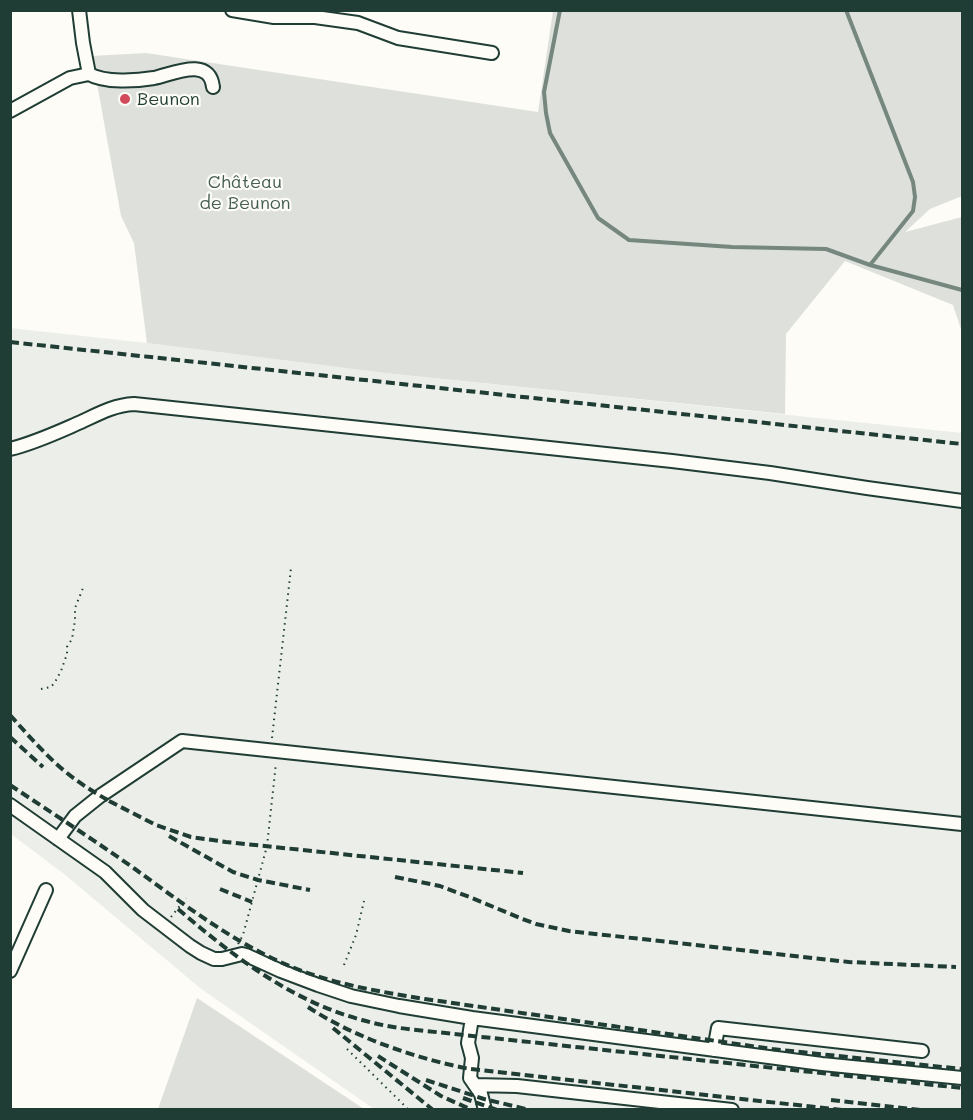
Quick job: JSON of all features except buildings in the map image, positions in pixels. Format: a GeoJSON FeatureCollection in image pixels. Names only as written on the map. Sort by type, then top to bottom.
{"type":"FeatureCollection","features":[{"type":"Feature","properties":{"kind":"street"},"geometry":{"type":"LineString","coordinates":[[79,10],[89,74],[95,78],[113,81],[153,78],[184,69],[198,70],[208,73],[213,87]]}},
{"type":"Feature","properties":{"kind":"street"},"geometry":{"type":"LineString","coordinates":[[232,10],[274,17],[315,17],[358,23],[398,38],[492,53]]}},
{"type":"Feature","properties":{"kind":"street"},"geometry":{"type":"LineString","coordinates":[[10,111],[70,78],[89,74]]}},
{"type":"Feature","properties":{"kind":"street"},"geometry":{"type":"LineString","coordinates":[[10,449],[32,443],[108,409],[134,404],[683,462],[963,501]]}},
{"type":"Feature","properties":{"kind":"street"},"geometry":{"type":"LineString","coordinates":[[58,839],[75,816],[100,796],[182,741],[963,824]]}},
{"type":"Feature","properties":{"kind":"street"},"geometry":{"type":"LineString","coordinates":[[10,805],[105,872],[143,910],[208,957],[222,959],[246,955],[281,971],[351,996],[472,1018],[822,1064],[963,1078]]}},
{"type":"Feature","properties":{"kind":"street"},"geometry":{"type":"LineString","coordinates":[[11,968],[46,890]]}},
{"type":"Feature","properties":{"kind":"street"},"geometry":{"type":"LineString","coordinates":[[472,1018],[468,1042],[472,1058],[469,1074],[483,1099],[485,1110]]}},
{"type":"Feature","properties":{"kind":"street"},"geometry":{"type":"LineString","coordinates":[[714,1050],[718,1028],[922,1051]]}},
{"type":"Feature","properties":{"kind":"street"},"geometry":{"type":"LineString","coordinates":[[475,1085],[517,1086],[732,1110]]}},
{"type":"Feature","properties":{"kind":"path"},"geometry":{"type":"LineString","coordinates":[[239,955],[235,950],[243,935],[267,846],[291,568]]}},
{"type":"Feature","properties":{"kind":"path"},"geometry":{"type":"LineString","coordinates":[[41,689],[51,687],[61,671],[67,647],[72,639],[75,608],[83,588]]}},
{"type":"Feature","properties":{"kind":"path"},"geometry":{"type":"LineString","coordinates":[[164,926],[186,898]]}},
{"type":"Feature","properties":{"kind":"path"},"geometry":{"type":"LineString","coordinates":[[344,965],[356,935],[364,901]]}},
{"type":"Feature","properties":{"kind":"path"},"geometry":{"type":"LineString","coordinates":[[347,1049],[409,1110]]}},
{"type":"Feature","properties":{"kind":"shaded area"},"geometry":{"type":"Polygon","coordinates":[[[10,328],[385,373],[962,433],[962,1109],[374,1109],[200,988],[64,874],[11,834],[10,328]]]}},
{"type":"Feature","properties":{"kind":"green space","name":"Château de Beunon"},"geometry":{"type":"Polygon","coordinates":[[[553,11],[962,11],[962,196],[930,209],[905,232],[962,217],[962,332],[953,305],[845,261],[786,334],[785,414],[385,373],[147,343],[134,243],[121,216],[92,56],[146,53],[538,112],[553,11]]]}},
{"type":"Feature","properties":{"kind":"green space"},"geometry":{"type":"Polygon","coordinates":[[[197,998],[364,1109],[158,1109],[197,998]]]}},
{"type":"Feature","properties":{"kind":"waterway"},"geometry":{"type":"LineString","coordinates":[[560,10],[544,92],[546,113],[550,133],[598,218],[629,240],[732,247],[826,249],[870,265]]}},
{"type":"Feature","properties":{"kind":"waterway"},"geometry":{"type":"LineString","coordinates":[[846,10],[913,182],[915,197],[913,211],[870,265],[962,290]]}},
{"type":"Feature","properties":{"kind":"railway"},"geometry":{"type":"LineString","coordinates":[[10,342],[962,444]]}},
{"type":"Feature","properties":{"kind":"railway"},"geometry":{"type":"LineString","coordinates":[[10,715],[59,766],[84,786],[115,804]]}},
{"type":"Feature","properties":{"kind":"railway"},"geometry":{"type":"LineString","coordinates":[[10,737],[43,767]]}},
{"type":"Feature","properties":{"kind":"railway"},"geometry":{"type":"LineString","coordinates":[[10,785],[233,937],[275,960],[344,984],[425,999],[772,1049],[962,1069]]}},
{"type":"Feature","properties":{"kind":"railway"},"geometry":{"type":"LineString","coordinates":[[109,801],[156,825],[191,837],[523,873]]}},
{"type":"Feature","properties":{"kind":"railway"},"geometry":{"type":"LineString","coordinates":[[169,836],[233,872],[258,880],[310,890]]}},
{"type":"Feature","properties":{"kind":"railway"},"geometry":{"type":"LineString","coordinates":[[395,877],[440,886],[536,924],[569,931],[849,962],[956,967]]}},
{"type":"Feature","properties":{"kind":"railway"},"geometry":{"type":"LineString","coordinates":[[220,889],[252,902]]}},
{"type":"Feature","properties":{"kind":"railway"},"geometry":{"type":"LineString","coordinates":[[178,909],[220,944],[287,989],[336,1012],[378,1024],[962,1088]]}},
{"type":"Feature","properties":{"kind":"railway"},"geometry":{"type":"LineString","coordinates":[[308,1007],[345,1028],[386,1046],[470,1069],[842,1110]]}},
{"type":"Feature","properties":{"kind":"railway"},"geometry":{"type":"LineString","coordinates":[[333,1028],[433,1110]]}},
{"type":"Feature","properties":{"kind":"railway"},"geometry":{"type":"LineString","coordinates":[[378,1056],[441,1096],[472,1110]]}},
{"type":"Feature","properties":{"kind":"railway"},"geometry":{"type":"LineString","coordinates":[[426,1080],[484,1099],[530,1110]]}},
{"type":"Feature","properties":{"kind":"railway"},"geometry":{"type":"LineString","coordinates":[[463,1098],[497,1110]]}},
{"type":"Feature","properties":{"kind":"railway"},"geometry":{"type":"LineString","coordinates":[[831,1100],[921,1110]]}},
{"type":"Feature","properties":{"kind":"place","name":"Beunon"},"geometry":{"type":"Point","coordinates":[125,99]}}]}
